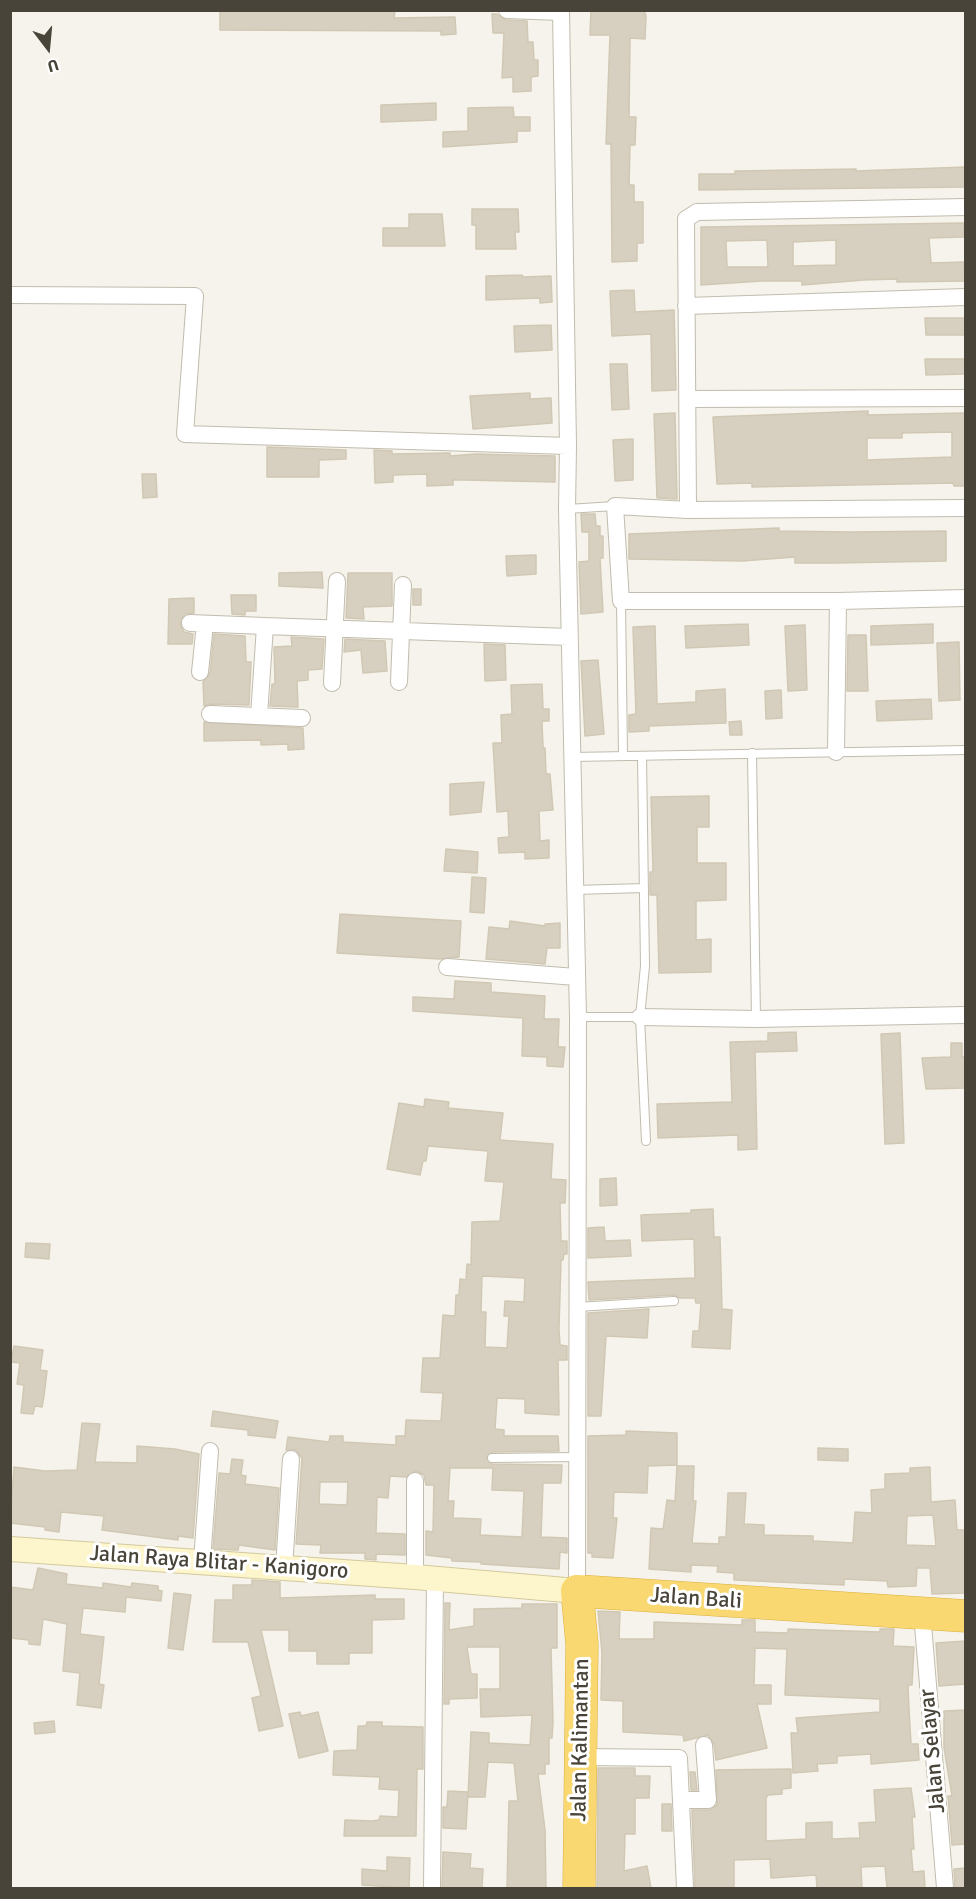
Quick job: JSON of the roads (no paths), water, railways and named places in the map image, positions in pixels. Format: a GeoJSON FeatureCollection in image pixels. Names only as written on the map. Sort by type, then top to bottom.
{"type":"FeatureCollection","features":[{"type":"Feature","properties":{"kind":"highway","name":"Jalan Bali"},"geometry":{"type":"LineString","coordinates":[[577,1591],[966,1616]]}},
{"type":"Feature","properties":{"kind":"highway","name":"Jalan Kalimantan"},"geometry":{"type":"LineString","coordinates":[[577,1591],[582,1644],[579,1888]]}},
{"type":"Feature","properties":{"kind":"main road","name":"Jalan Raya Blitar - Kanigoro"},"geometry":{"type":"LineString","coordinates":[[10,1549],[426,1578]]}},
{"type":"Feature","properties":{"kind":"main road","name":"Jalan Bali"},"geometry":{"type":"LineString","coordinates":[[426,1578],[577,1591]]}},
{"type":"Feature","properties":{"kind":"street"},"geometry":{"type":"LineString","coordinates":[[507,10],[561,11],[569,637],[578,1017],[575,1457],[577,1591]]}},
{"type":"Feature","properties":{"kind":"street"},"geometry":{"type":"LineString","coordinates":[[688,510],[686,219],[691,214],[966,207]]}},
{"type":"Feature","properties":{"kind":"street"},"geometry":{"type":"LineString","coordinates":[[10,295],[195,296],[185,434],[568,446]]}},
{"type":"Feature","properties":{"kind":"street"},"geometry":{"type":"LineString","coordinates":[[686,306],[966,297]]}},
{"type":"Feature","properties":{"kind":"street"},"geometry":{"type":"LineString","coordinates":[[687,399],[966,398]]}},
{"type":"Feature","properties":{"kind":"street"},"geometry":{"type":"LineString","coordinates":[[966,508],[688,510],[615,506],[621,600],[838,601],[966,598]]}},
{"type":"Feature","properties":{"kind":"street"},"geometry":{"type":"LineString","coordinates":[[332,684],[337,580]]}},
{"type":"Feature","properties":{"kind":"street"},"geometry":{"type":"LineString","coordinates":[[399,682],[403,585]]}},
{"type":"Feature","properties":{"kind":"street"},"geometry":{"type":"LineString","coordinates":[[836,752],[838,601]]}},
{"type":"Feature","properties":{"kind":"street"},"geometry":{"type":"LineString","coordinates":[[200,672],[197,623],[569,637]]}},
{"type":"Feature","properties":{"kind":"street"},"geometry":{"type":"LineString","coordinates":[[259,716],[265,626]]}},
{"type":"Feature","properties":{"kind":"street"},"geometry":{"type":"LineString","coordinates":[[210,714],[302,718]]}},
{"type":"Feature","properties":{"kind":"street"},"geometry":{"type":"LineString","coordinates":[[447,967],[576,976]]}},
{"type":"Feature","properties":{"kind":"street"},"geometry":{"type":"LineString","coordinates":[[640,1017],[756,1019],[966,1015]]}},
{"type":"Feature","properties":{"kind":"street"},"geometry":{"type":"LineString","coordinates":[[202,1561],[210,1451]]}},
{"type":"Feature","properties":{"kind":"street"},"geometry":{"type":"LineString","coordinates":[[284,1568],[291,1459]]}},
{"type":"Feature","properties":{"kind":"street"},"geometry":{"type":"LineString","coordinates":[[415,1481],[426,1578],[432,1888]]}},
{"type":"Feature","properties":{"kind":"street","name":"Jalan Selayar"},"geometry":{"type":"LineString","coordinates":[[922,1613],[945,1888]]}},
{"type":"Feature","properties":{"kind":"street"},"geometry":{"type":"LineString","coordinates":[[681,1800],[708,1800],[704,1745]]}},
{"type":"Feature","properties":{"kind":"street"},"geometry":{"type":"LineString","coordinates":[[581,1757],[679,1758],[685,1888]]}},
{"type":"Feature","properties":{"kind":"lane"},"geometry":{"type":"LineString","coordinates":[[567,509],[615,506]]}},
{"type":"Feature","properties":{"kind":"lane"},"geometry":{"type":"LineString","coordinates":[[621,600],[623,754]]}},
{"type":"Feature","properties":{"kind":"lane"},"geometry":{"type":"LineString","coordinates":[[572,757],[623,754],[642,756],[966,750]]}},
{"type":"Feature","properties":{"kind":"lane"},"geometry":{"type":"LineString","coordinates":[[752,753],[756,1019]]}},
{"type":"Feature","properties":{"kind":"lane"},"geometry":{"type":"LineString","coordinates":[[642,756],[645,966],[639,1004],[646,1141]]}},
{"type":"Feature","properties":{"kind":"lane"},"geometry":{"type":"LineString","coordinates":[[575,890],[644,888]]}},
{"type":"Feature","properties":{"kind":"lane"},"geometry":{"type":"LineString","coordinates":[[578,1017],[640,1017]]}},
{"type":"Feature","properties":{"kind":"lane"},"geometry":{"type":"LineString","coordinates":[[577,1307],[674,1301]]}},
{"type":"Feature","properties":{"kind":"lane"},"geometry":{"type":"LineString","coordinates":[[492,1458],[575,1457]]}}]}
